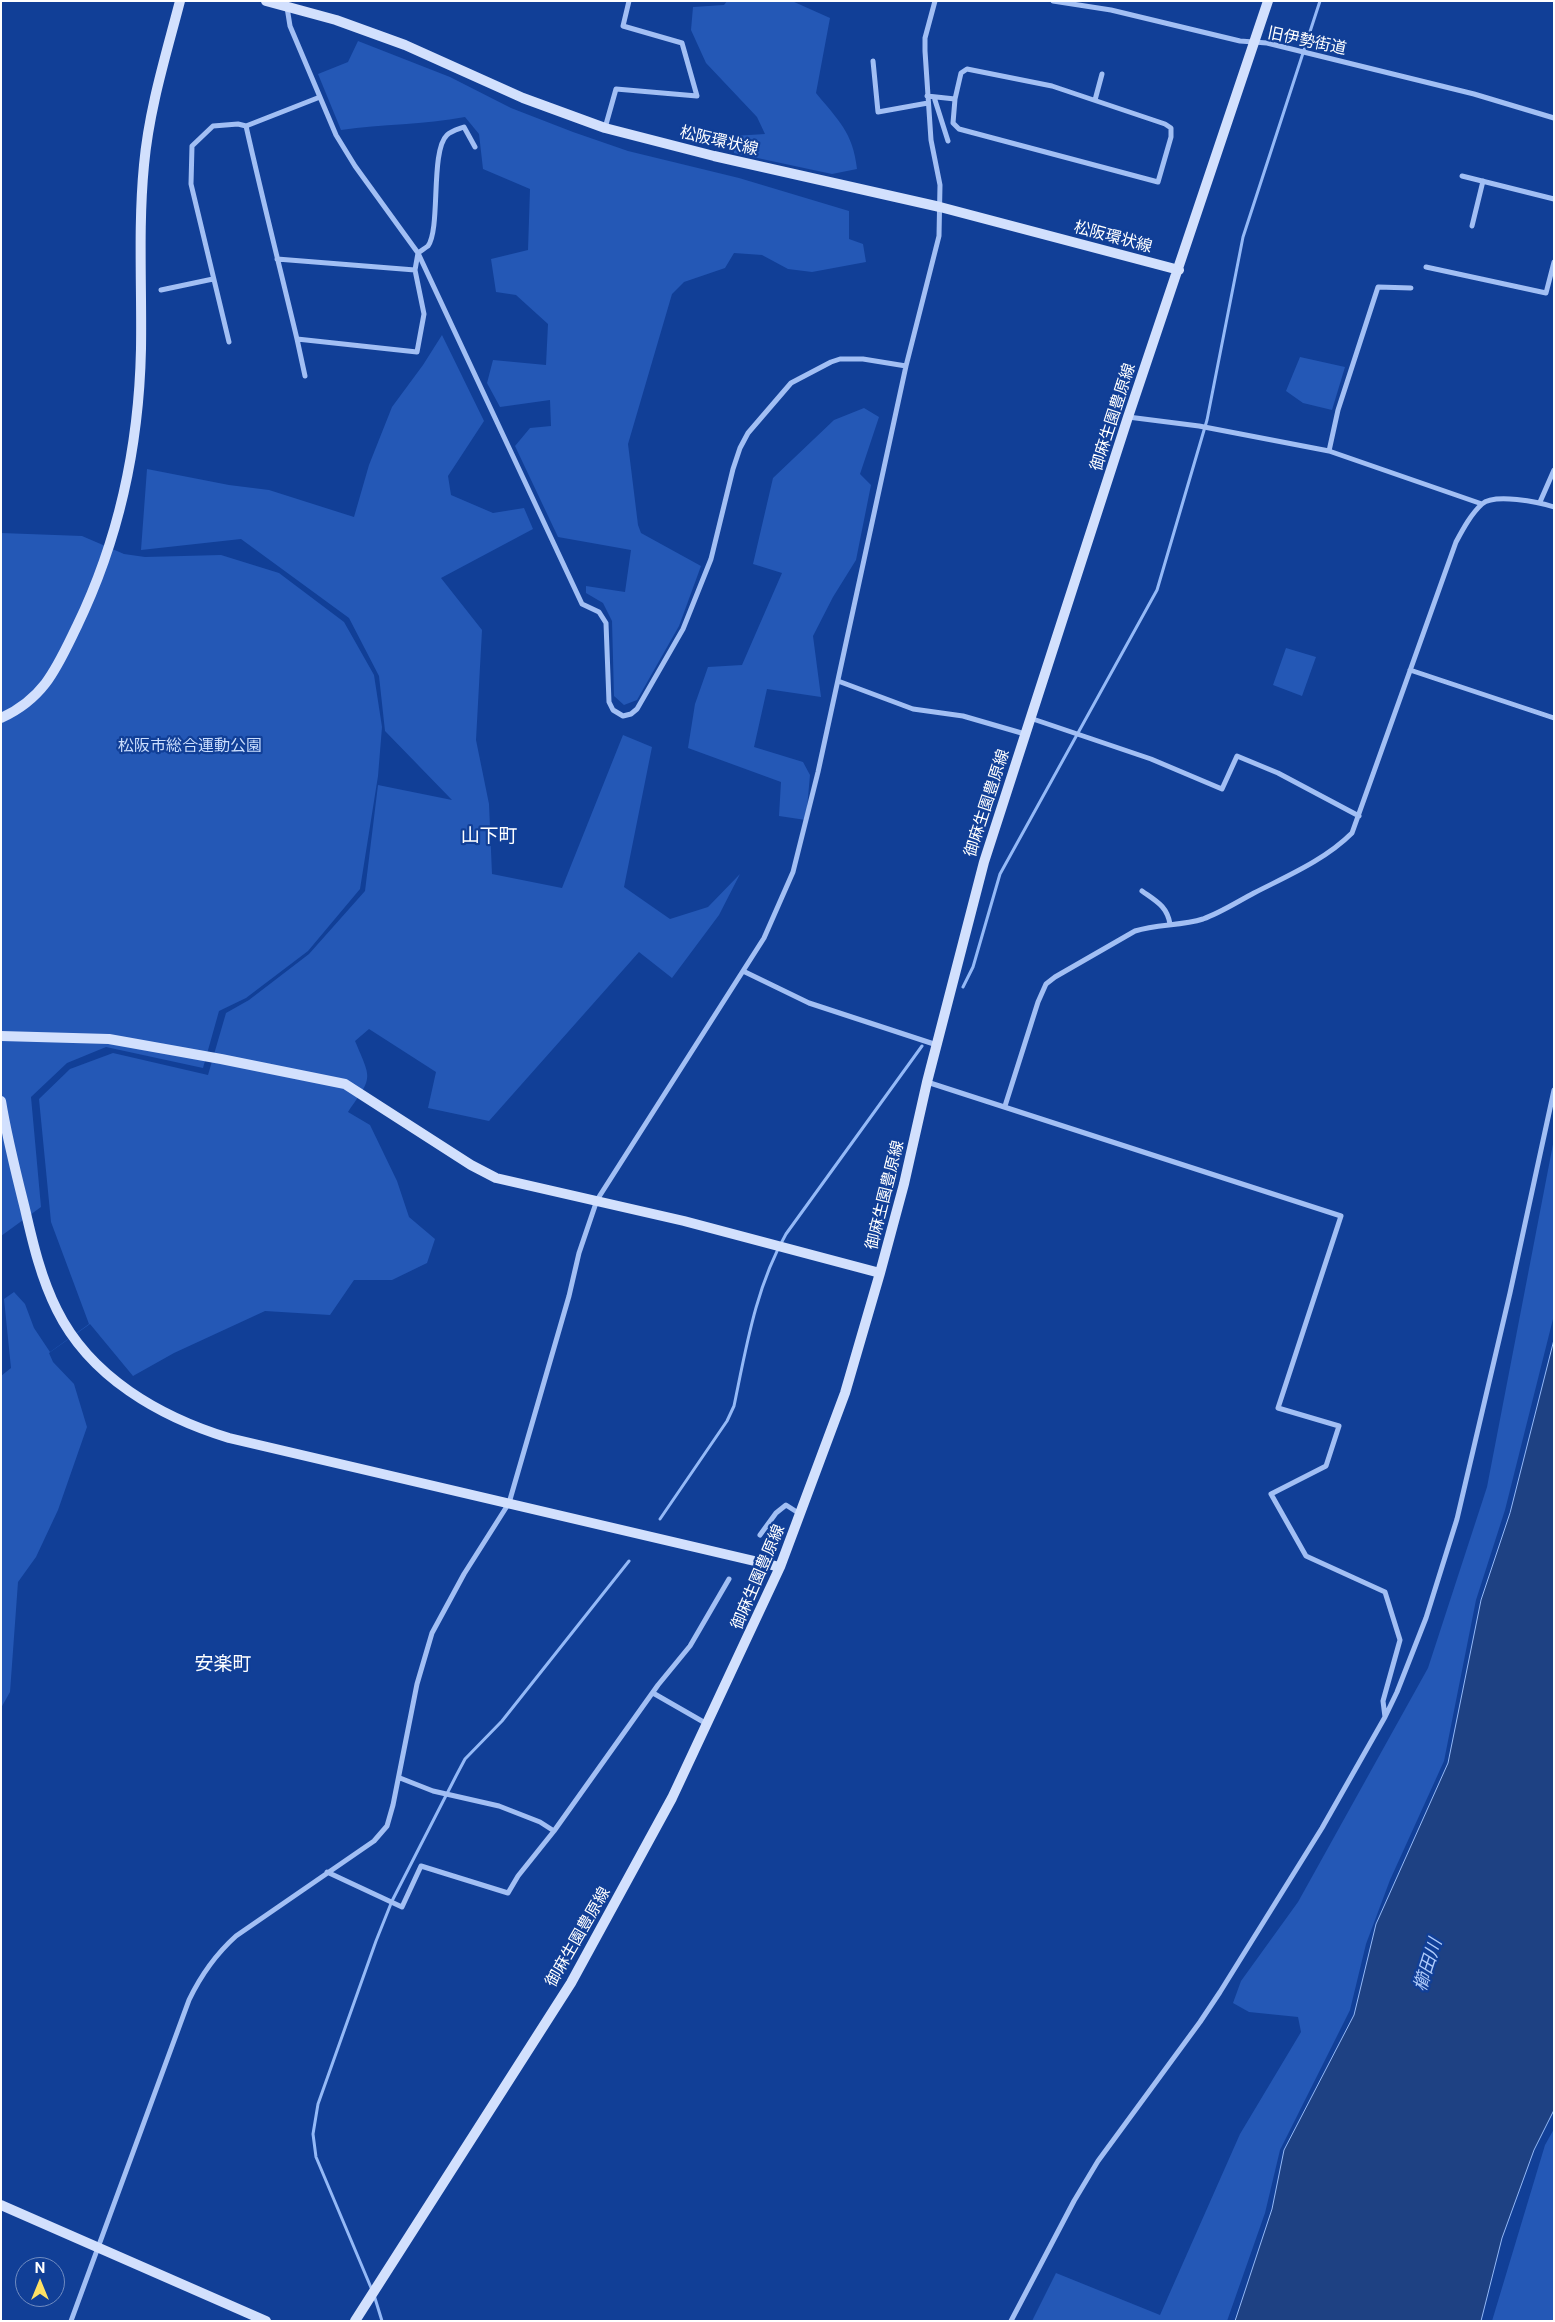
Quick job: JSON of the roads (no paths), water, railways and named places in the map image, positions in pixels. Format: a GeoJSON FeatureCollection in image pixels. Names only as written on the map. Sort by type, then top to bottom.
{"type":"FeatureCollection","features":[{"type":"Feature","properties":{"kind":"main road"},"geometry":{"type":"LineString","coordinates":[[1,718],[29,702],[43,689],[58,666],[89,600],[124,499],[137,416],[140,359],[140,228],[144,165],[155,97],[180,1]]}},
{"type":"Feature","properties":{"kind":"main road","name":"松阪環状線"},"geometry":{"type":"LineString","coordinates":[[266,1],[286,4],[406,45],[523,98],[605,128],[714,156],[940,207],[1179,270]]}},
{"type":"Feature","properties":{"kind":"main road","name":"御麻生園豊原線"},"geometry":{"type":"LineString","coordinates":[[355,2321],[571,1982],[672,1798],[780,1567],[845,1393],[880,1273],[984,862],[1128,417],[1268,1]]}},
{"type":"Feature","properties":{"kind":"main road"},"geometry":{"type":"LineString","coordinates":[[1,1036],[109,1039],[344,1084],[471,1165],[496,1178],[523,1186],[597,1200],[770,1243],[880,1273]]}},
{"type":"Feature","properties":{"kind":"main road"},"geometry":{"type":"LineString","coordinates":[[1,1101],[39,1266],[58,1312],[74,1336],[97,1364],[117,1382],[162,1411],[198,1428],[254,1444],[780,1567]]}},
{"type":"Feature","properties":{"kind":"main road"},"geometry":{"type":"LineString","coordinates":[[1,2205],[266,2321]]}},
{"type":"Feature","properties":{"kind":"street"},"geometry":{"type":"LineString","coordinates":[[605,128],[616,89],[697,96],[682,43],[623,26],[629,1]]}},
{"type":"Feature","properties":{"kind":"street"},"geometry":{"type":"LineString","coordinates":[[935,1],[925,38],[930,97],[948,141]]}},
{"type":"Feature","properties":{"kind":"street","name":"旧伊勢街道"},"geometry":{"type":"LineString","coordinates":[[1053,1],[1111,10],[1254,44],[1267,44],[1290,51],[1317,55],[1474,94],[1554,118]]}},
{"type":"Feature","properties":{"kind":"street"},"geometry":{"type":"LineString","coordinates":[[286,4],[290,26],[336,135],[355,166],[418,253],[582,604],[599,612],[606,623],[609,702],[613,710],[623,716],[631,714],[637,708],[683,629],[711,559],[733,469],[740,448],[748,433],[791,383],[830,362],[840,359],[863,358],[906,366]]}},
{"type":"Feature","properties":{"kind":"street"},"geometry":{"type":"LineString","coordinates":[[873,61],[878,112],[928,103]]}},
{"type":"Feature","properties":{"kind":"street"},"geometry":{"type":"LineString","coordinates":[[967,69],[1052,86],[1095,100],[1165,124],[1171,128],[1171,137],[1158,182],[959,129],[953,123],[955,99],[961,73],[967,69]]}},
{"type":"Feature","properties":{"kind":"street"},"geometry":{"type":"LineString","coordinates":[[1095,100],[1102,74]]}},
{"type":"Feature","properties":{"kind":"street"},"geometry":{"type":"LineString","coordinates":[[229,342],[191,184],[192,146],[213,126],[238,124],[246,126],[320,97]]}},
{"type":"Feature","properties":{"kind":"street"},"geometry":{"type":"LineString","coordinates":[[930,97],[955,99]]}},
{"type":"Feature","properties":{"kind":"street"},"geometry":{"type":"LineString","coordinates":[[71,2321],[186,2006],[196,1985],[217,1955],[236,1936],[374,1841],[382,1833],[393,1805],[400,1778],[417,1684],[432,1633],[464,1574],[509,1503],[569,1296],[579,1253],[597,1200],[764,938],[793,872],[818,772],[906,366],[939,236],[940,185],[931,140],[928,103],[930,97]]}},
{"type":"Feature","properties":{"kind":"street"},"geometry":{"type":"LineString","coordinates":[[246,126],[305,376]]}},
{"type":"Feature","properties":{"kind":"street"},"geometry":{"type":"LineString","coordinates":[[297,339],[417,352],[424,314],[415,270],[418,253],[428,245],[433,228],[438,167],[445,137],[448,133],[464,127],[475,147]]}},
{"type":"Feature","properties":{"kind":"street"},"geometry":{"type":"LineString","coordinates":[[1462,176],[1554,199]]}},
{"type":"Feature","properties":{"kind":"street"},"geometry":{"type":"LineString","coordinates":[[1472,226],[1483,181]]}},
{"type":"Feature","properties":{"kind":"street"},"geometry":{"type":"LineString","coordinates":[[277,259],[415,270]]}},
{"type":"Feature","properties":{"kind":"street"},"geometry":{"type":"LineString","coordinates":[[1426,267],[1546,293],[1554,262]]}},
{"type":"Feature","properties":{"kind":"street"},"geometry":{"type":"LineString","coordinates":[[161,290],[213,279]]}},
{"type":"Feature","properties":{"kind":"street"},"geometry":{"type":"LineString","coordinates":[[1328,451],[1338,410],[1378,287],[1411,288]]}},
{"type":"Feature","properties":{"kind":"street"},"geometry":{"type":"LineString","coordinates":[[1128,417],[1212,428],[1328,451],[1482,504]]}},
{"type":"Feature","properties":{"kind":"street"},"geometry":{"type":"LineString","coordinates":[[1540,502],[1554,470]]}},
{"type":"Feature","properties":{"kind":"street"},"geometry":{"type":"LineString","coordinates":[[1005,1106],[1038,1002],[1046,984],[1135,931],[1191,922],[1208,916],[1297,872],[1352,833],[1456,542],[1464,528],[1482,504],[1494,499],[1540,502],[1554,507]]}},
{"type":"Feature","properties":{"kind":"street"},"geometry":{"type":"LineString","coordinates":[[1410,670],[1554,718]]}},
{"type":"Feature","properties":{"kind":"street"},"geometry":{"type":"LineString","coordinates":[[838,681],[913,709],[963,716],[1025,734]]}},
{"type":"Feature","properties":{"kind":"street"},"geometry":{"type":"LineString","coordinates":[[1030,718],[1150,759],[1222,790],[1237,756],[1278,773],[1359,816]]}},
{"type":"Feature","properties":{"kind":"street"},"geometry":{"type":"LineString","coordinates":[[1142,891],[1164,907],[1168,913],[1170,924]]}},
{"type":"Feature","properties":{"kind":"street"},"geometry":{"type":"LineString","coordinates":[[743,971],[809,1004],[937,1045]]}},
{"type":"Feature","properties":{"kind":"street"},"geometry":{"type":"LineString","coordinates":[[927,1082],[1341,1216],[1278,1408],[1339,1426],[1326,1466],[1271,1494],[1306,1556],[1385,1592],[1400,1640],[1384,1701],[1385,1717]]}},
{"type":"Feature","properties":{"kind":"street"},"geometry":{"type":"LineString","coordinates":[[1011,2321],[1074,2201],[1098,2161],[1200,2022],[1322,1828],[1385,1717],[1426,1618],[1457,1519],[1510,1293],[1554,1090]]}},
{"type":"Feature","properties":{"kind":"street"},"geometry":{"type":"LineString","coordinates":[[760,1535],[776,1513],[786,1505],[800,1514]]}},
{"type":"Feature","properties":{"kind":"street"},"geometry":{"type":"LineString","coordinates":[[327,1872],[402,1907],[421,1866],[508,1893],[518,1876],[554,1831],[658,1685],[690,1646],[729,1579]]}},
{"type":"Feature","properties":{"kind":"street"},"geometry":{"type":"LineString","coordinates":[[653,1693],[708,1724]]}},
{"type":"Feature","properties":{"kind":"street"},"geometry":{"type":"LineString","coordinates":[[400,1778],[441,1792],[499,1806],[540,1822],[554,1831]]}},
{"type":"Feature","properties":{"kind":"water","name":"櫛田川"},"geometry":{"type":"Polygon","coordinates":[[[1554,1340],[1554,2110],[1534,2150],[1502,2238],[1481,2321],[1235,2321],[1272,2209],[1284,2150],[1354,2015],[1376,1924],[1448,1763],[1481,1600],[1510,1513],[1554,1340]]]}},
{"type":"Feature","properties":{"kind":"waterway"},"geometry":{"type":"LineString","coordinates":[[963,987],[973,967],[1000,874],[1157,590],[1207,420],[1243,237],[1320,1]]}},
{"type":"Feature","properties":{"kind":"waterway"},"geometry":{"type":"LineString","coordinates":[[660,1519],[727,1421],[734,1406],[753,1318],[767,1275],[786,1234],[922,1046]]}},
{"type":"Feature","properties":{"kind":"waterway"},"geometry":{"type":"LineString","coordinates":[[372,2290],[316,2157],[313,2134],[318,2104],[392,1901],[465,1759],[502,1721],[629,1561]]}},
{"type":"Feature","properties":{"kind":"waterway"},"geometry":{"type":"LineString","coordinates":[[374,2295],[382,2321]]}},
{"type":"Feature","properties":{"kind":"district","name":"山下町"},"geometry":{"type":"Point","coordinates":[489,836]}},
{"type":"Feature","properties":{"kind":"district","name":"安楽町"},"geometry":{"type":"Point","coordinates":[223,1664]}},
{"type":"Feature","properties":{"kind":"park label","name":"松阪市総合運動公園"},"geometry":{"type":"Point","coordinates":[190,746]}}]}
